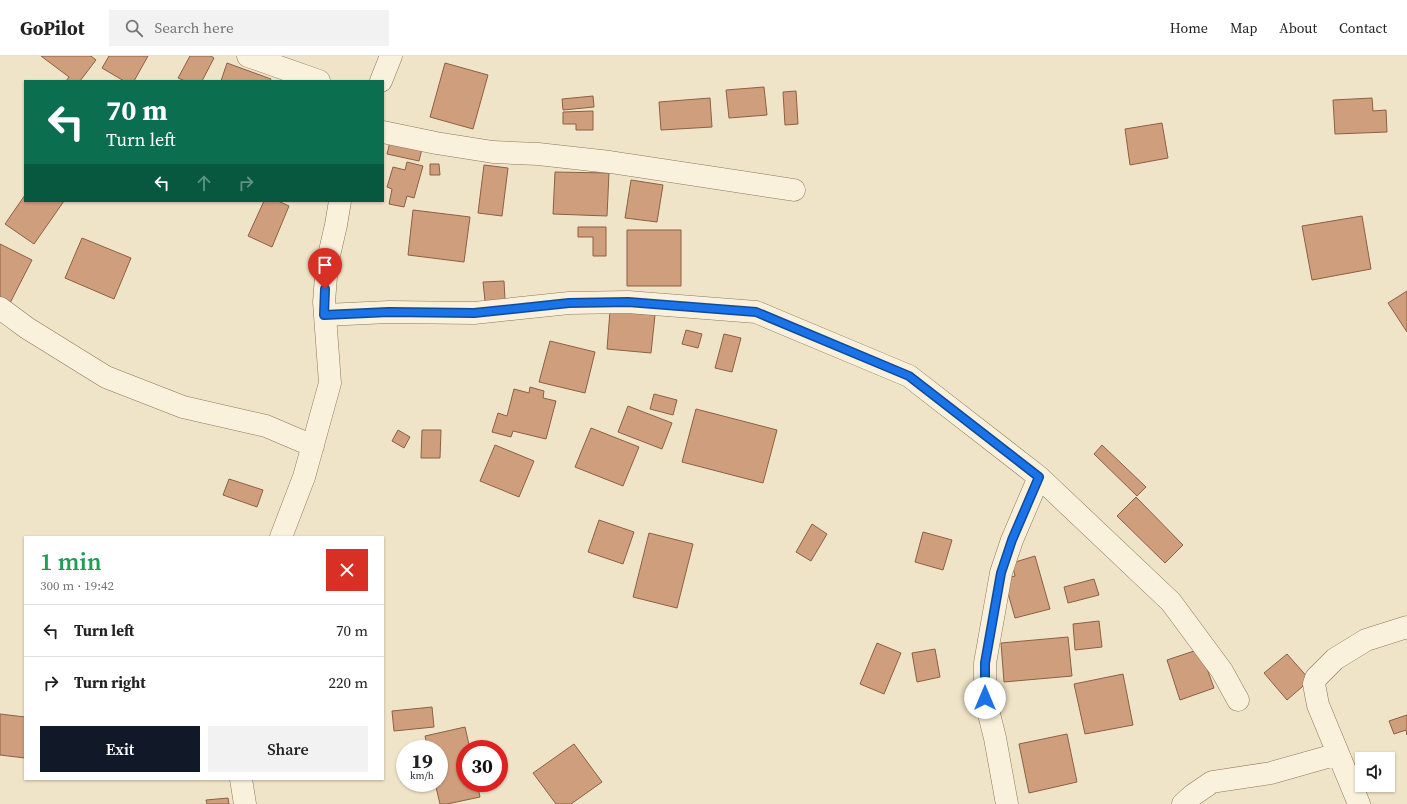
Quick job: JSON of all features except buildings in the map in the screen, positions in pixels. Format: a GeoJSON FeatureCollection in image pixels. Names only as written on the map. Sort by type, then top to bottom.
{"type":"FeatureCollection","features":[{"type":"Feature","properties":{"kind":"street"},"geometry":{"type":"LineString","coordinates":[[248,56],[316,80]]}},
{"type":"Feature","properties":{"kind":"street"},"geometry":{"type":"LineString","coordinates":[[381,80],[391,56]]}},
{"type":"Feature","properties":{"kind":"street"},"geometry":{"type":"LineString","coordinates":[[384,132],[436,143],[493,152],[538,154],[610,162],[794,190]]}},
{"type":"Feature","properties":{"kind":"street"},"geometry":{"type":"LineString","coordinates":[[281,536],[304,477],[330,383],[324,302],[327,264],[340,202]]}},
{"type":"Feature","properties":{"kind":"street"},"geometry":{"type":"LineString","coordinates":[[324,315],[389,312],[474,313],[569,303],[628,302],[756,312],[909,376],[1039,477],[1171,602],[1222,671],[1238,700]]}},
{"type":"Feature","properties":{"kind":"street"},"geometry":{"type":"LineString","coordinates":[[0,308],[28,328],[106,377],[183,407],[266,426],[313,446]]}},
{"type":"Feature","properties":{"kind":"street"},"geometry":{"type":"LineString","coordinates":[[1007,804],[995,738],[985,698],[985,663],[1001,573],[1012,540],[1039,477]]}},
{"type":"Feature","properties":{"kind":"street"},"geometry":{"type":"LineString","coordinates":[[1359,804],[1318,705],[1314,684],[1316,678],[1335,660],[1366,640],[1407,627]]}},
{"type":"Feature","properties":{"kind":"street"},"geometry":{"type":"LineString","coordinates":[[1183,804],[1212,782],[1271,773],[1338,754]]}},
{"type":"Feature","properties":{"kind":"street"},"geometry":{"type":"LineString","coordinates":[[241,780],[245,804]]}},
{"type":"Feature","properties":{"kind":"route"},"geometry":{"type":"LineString","coordinates":[[325,289],[324,315],[389,312],[474,313],[569,303],[628,302],[756,312],[909,376],[1039,477],[1012,540],[1001,573],[985,663],[985,698]]}}]}
